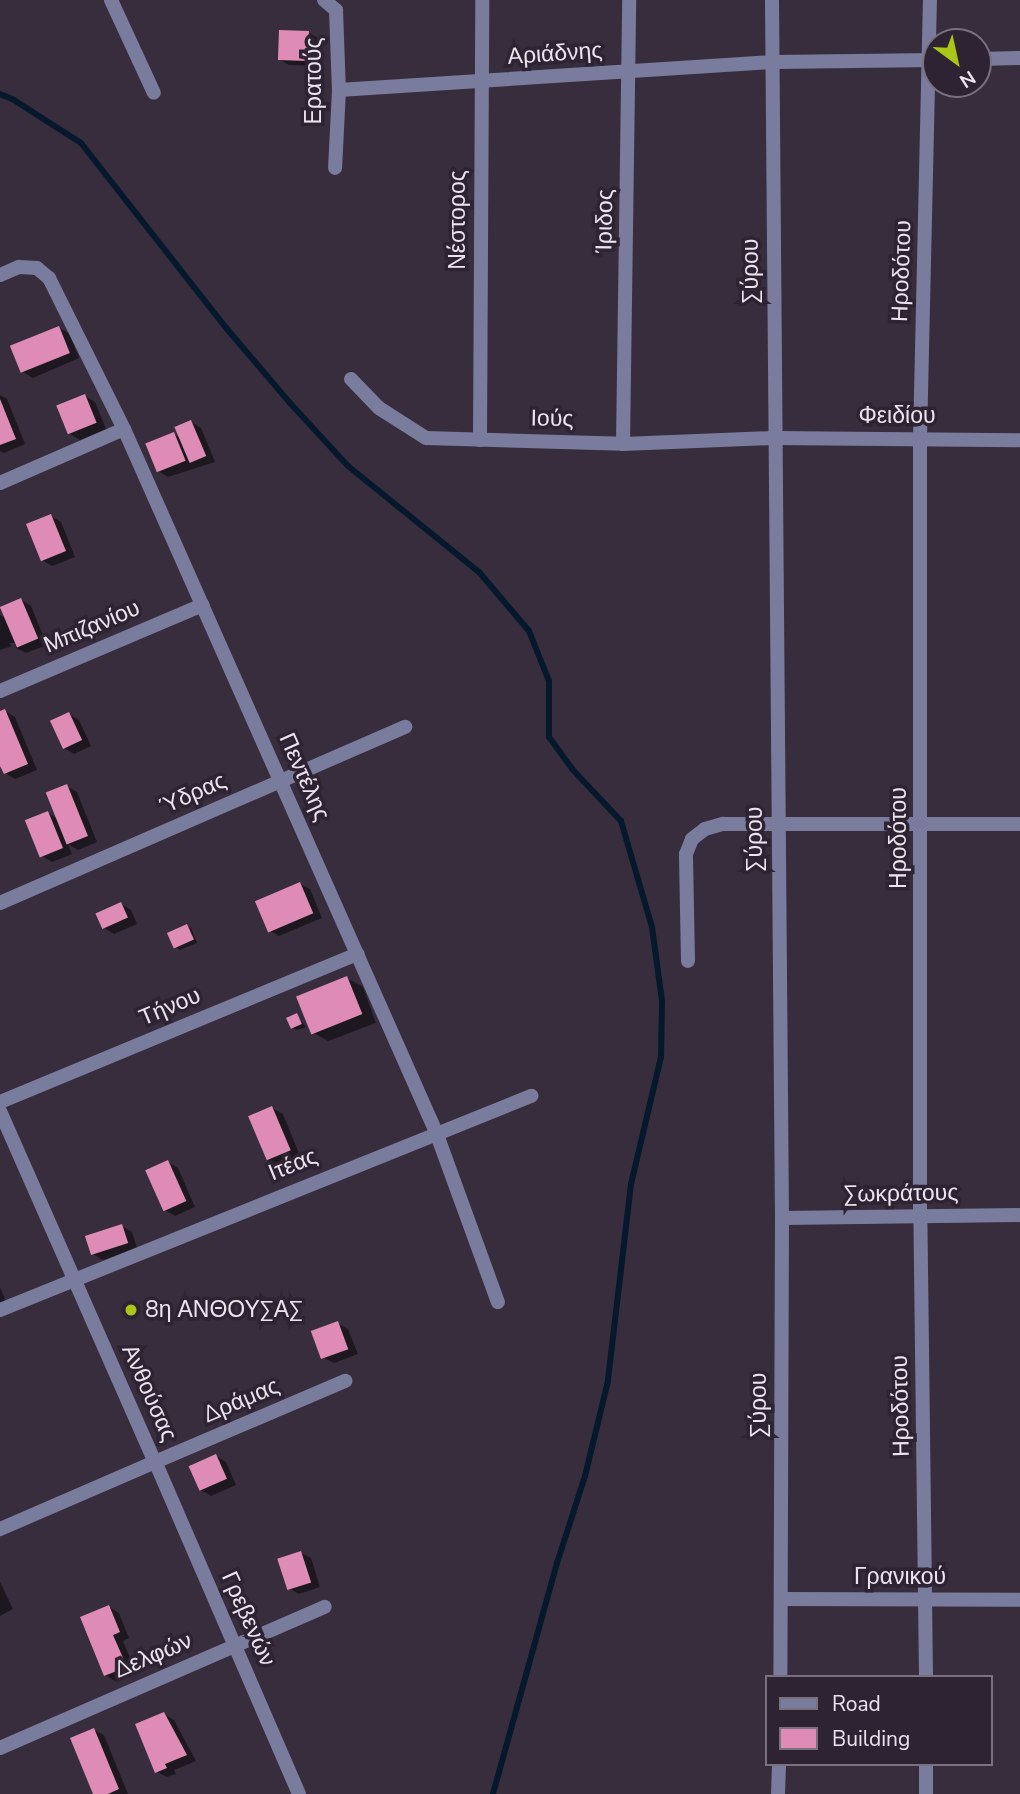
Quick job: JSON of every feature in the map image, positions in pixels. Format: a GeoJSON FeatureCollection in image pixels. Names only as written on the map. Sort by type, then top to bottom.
{"type":"FeatureCollection","features":[{"type":"Feature","properties":{"kind":"street"},"geometry":{"type":"LineString","coordinates":[[111,0],[154,93]]}},
{"type":"Feature","properties":{"kind":"street","name":"Ερατούς"},"geometry":{"type":"LineString","coordinates":[[324,0],[336,10],[340,90],[335,168]]}},
{"type":"Feature","properties":{"kind":"street","name":"Νέστορος"},"geometry":{"type":"LineString","coordinates":[[480,440],[482,0]]}},
{"type":"Feature","properties":{"kind":"street","name":"Ίριδος"},"geometry":{"type":"LineString","coordinates":[[623,444],[629,0]]}},
{"type":"Feature","properties":{"kind":"street","name":"Σύρου"},"geometry":{"type":"LineString","coordinates":[[772,0],[773,438],[782,1218],[780,1675]]}},
{"type":"Feature","properties":{"kind":"street","name":"Ηροδότου"},"geometry":{"type":"LineString","coordinates":[[930,0],[931,28]]}},
{"type":"Feature","properties":{"kind":"street"},"geometry":{"type":"LineString","coordinates":[[992,59],[1020,58]]}},
{"type":"Feature","properties":{"kind":"street","name":"Αριάδνης"},"geometry":{"type":"LineString","coordinates":[[340,90],[774,62],[922,60]]}},
{"type":"Feature","properties":{"kind":"street","name":"Ηροδότου"},"geometry":{"type":"LineString","coordinates":[[926,1675],[920,1216],[920,438],[932,98]]}},
{"type":"Feature","properties":{"kind":"street","name":"Πεντέλης"},"geometry":{"type":"LineString","coordinates":[[0,275],[19,267],[37,268],[49,278],[124,429],[436,1132],[498,1302]]}},
{"type":"Feature","properties":{"kind":"street","name":"Ιούς"},"geometry":{"type":"LineString","coordinates":[[351,379],[379,408],[426,438],[623,444],[773,438]]}},
{"type":"Feature","properties":{"kind":"street"},"geometry":{"type":"LineString","coordinates":[[0,483],[124,429]]}},
{"type":"Feature","properties":{"kind":"street","name":"Φειδίου"},"geometry":{"type":"LineString","coordinates":[[773,438],[1020,440]]}},
{"type":"Feature","properties":{"kind":"street","name":"Μπιζανίου"},"geometry":{"type":"LineString","coordinates":[[0,691],[203,605]]}},
{"type":"Feature","properties":{"kind":"street","name":"Ύδρας"},"geometry":{"type":"LineString","coordinates":[[0,903],[405,727]]}},
{"type":"Feature","properties":{"kind":"street"},"geometry":{"type":"LineString","coordinates":[[688,961],[686,854],[692,839],[705,829],[723,824],[1020,824]]}},
{"type":"Feature","properties":{"kind":"street","name":"Τήνου"},"geometry":{"type":"LineString","coordinates":[[0,1102],[358,954]]}},
{"type":"Feature","properties":{"kind":"street","name":"Ιτέας"},"geometry":{"type":"LineString","coordinates":[[0,1310],[73,1278],[531,1096]]}},
{"type":"Feature","properties":{"kind":"street","name":"Ανθούσας"},"geometry":{"type":"LineString","coordinates":[[0,1111],[155,1462],[0,1529]]}},
{"type":"Feature","properties":{"kind":"street","name":"Σωκράτους"},"geometry":{"type":"LineString","coordinates":[[782,1218],[1020,1215]]}},
{"type":"Feature","properties":{"kind":"street","name":"Δράμας"},"geometry":{"type":"LineString","coordinates":[[155,1462],[345,1381]]}},
{"type":"Feature","properties":{"kind":"street","name":"Γρεβενών"},"geometry":{"type":"LineString","coordinates":[[155,1462],[299,1794]]}},
{"type":"Feature","properties":{"kind":"street","name":"Γρανικού"},"geometry":{"type":"LineString","coordinates":[[780,1599],[1020,1600]]}},
{"type":"Feature","properties":{"kind":"street","name":"Δελφών"},"geometry":{"type":"LineString","coordinates":[[0,1748],[325,1607]]}},
{"type":"Feature","properties":{"kind":"street"},"geometry":{"type":"LineString","coordinates":[[778,1794],[779,1766]]}},
{"type":"Feature","properties":{"kind":"street"},"geometry":{"type":"LineString","coordinates":[[926,1766],[926,1794]]}},
{"type":"Feature","properties":{"kind":"building"},"geometry":{"type":"Polygon","coordinates":[[[279,30],[309,31],[308,61],[278,60],[279,30]]]}},
{"type":"Feature","properties":{"kind":"building"},"geometry":{"type":"Polygon","coordinates":[[[59,326],[70,353],[21,373],[10,346],[59,326]]]}},
{"type":"Feature","properties":{"kind":"building"},"geometry":{"type":"Polygon","coordinates":[[[85,394],[97,423],[68,434],[56,406],[85,394]]]}},
{"type":"Feature","properties":{"kind":"building"},"geometry":{"type":"Polygon","coordinates":[[[0,399],[16,439],[0,445],[0,399]]]}},
{"type":"Feature","properties":{"kind":"building"},"geometry":{"type":"Polygon","coordinates":[[[191,420],[206,456],[190,463],[174,427],[191,420]]]}},
{"type":"Feature","properties":{"kind":"building"},"geometry":{"type":"Polygon","coordinates":[[[174,432],[186,461],[157,472],[145,444],[174,432]]]}},
{"type":"Feature","properties":{"kind":"building"},"geometry":{"type":"Polygon","coordinates":[[[51,514],[66,551],[41,561],[26,524],[51,514]]]}},
{"type":"Feature","properties":{"kind":"building"},"geometry":{"type":"Polygon","coordinates":[[[21,598],[38,639],[17,647],[0,607],[21,598]]]}},
{"type":"Feature","properties":{"kind":"building"},"geometry":{"type":"Polygon","coordinates":[[[5,709],[28,764],[4,774],[0,766],[0,711],[5,709]]]}},
{"type":"Feature","properties":{"kind":"building"},"geometry":{"type":"Polygon","coordinates":[[[69,712],[82,740],[63,749],[50,721],[69,712]]]}},
{"type":"Feature","properties":{"kind":"building"},"geometry":{"type":"Polygon","coordinates":[[[67,784],[88,836],[67,845],[46,793],[67,784]]]}},
{"type":"Feature","properties":{"kind":"building"},"geometry":{"type":"Polygon","coordinates":[[[48,811],[63,848],[40,857],[25,820],[48,811]]]}},
{"type":"Feature","properties":{"kind":"building"},"geometry":{"type":"Polygon","coordinates":[[[300,882],[313,913],[268,932],[255,901],[300,882]]]}},
{"type":"Feature","properties":{"kind":"building"},"geometry":{"type":"Polygon","coordinates":[[[121,902],[128,918],[102,929],[95,913],[121,902]]]}},
{"type":"Feature","properties":{"kind":"building"},"geometry":{"type":"Polygon","coordinates":[[[187,924],[194,940],[174,948],[167,933],[187,924]]]}},
{"type":"Feature","properties":{"kind":"building"},"geometry":{"type":"Polygon","coordinates":[[[347,976],[362,1014],[311,1035],[296,997],[347,976]]]}},
{"type":"Feature","properties":{"kind":"building"},"geometry":{"type":"Polygon","coordinates":[[[297,1013],[302,1024],[291,1029],[286,1018],[297,1013]]]}},
{"type":"Feature","properties":{"kind":"building"},"geometry":{"type":"Polygon","coordinates":[[[272,1106],[291,1150],[267,1160],[248,1116],[272,1106]]]}},
{"type":"Feature","properties":{"kind":"building"},"geometry":{"type":"Polygon","coordinates":[[[168,1160],[186,1201],[163,1211],[145,1170],[168,1160]]]}},
{"type":"Feature","properties":{"kind":"building"},"geometry":{"type":"Polygon","coordinates":[[[122,1224],[128,1243],[91,1255],[85,1236],[122,1224]]]}},
{"type":"Feature","properties":{"kind":"building"},"geometry":{"type":"Polygon","coordinates":[[[338,1321],[348,1349],[321,1359],[311,1331],[338,1321]]]}},
{"type":"Feature","properties":{"kind":"building"},"geometry":{"type":"Polygon","coordinates":[[[216,1454],[227,1479],[200,1491],[189,1466],[216,1454]]]}},
{"type":"Feature","properties":{"kind":"building"},"geometry":{"type":"Polygon","coordinates":[[[301,1551],[311,1582],[287,1590],[277,1559],[301,1551]]]}},
{"type":"Feature","properties":{"kind":"building"},"geometry":{"type":"Polygon","coordinates":[[[109,1605],[120,1632],[113,1635],[127,1667],[104,1676],[80,1617],[109,1605]]]}},
{"type":"Feature","properties":{"kind":"building"},"geometry":{"type":"Polygon","coordinates":[[[164,1712],[187,1755],[165,1764],[167,1768],[155,1773],[135,1724],[164,1712]]]}},
{"type":"Feature","properties":{"kind":"building"},"geometry":{"type":"Polygon","coordinates":[[[94,1728],[119,1789],[108,1794],[93,1794],[70,1738],[94,1728]]]}},
{"type":"Feature","properties":{"kind":"waterway"},"geometry":{"type":"LineString","coordinates":[[0,94],[14,100],[81,143],[227,329],[290,403],[348,466],[479,572],[529,631],[549,681],[549,737],[572,769],[621,821],[652,927],[662,1001],[661,1057],[631,1184],[608,1381],[585,1476],[557,1563],[493,1794]]}},
{"type":"Feature","properties":{"kind":"place","name":"8η ΑΝΘΟΥΣΑΣ"},"geometry":{"type":"Point","coordinates":[131,1310]}}]}
